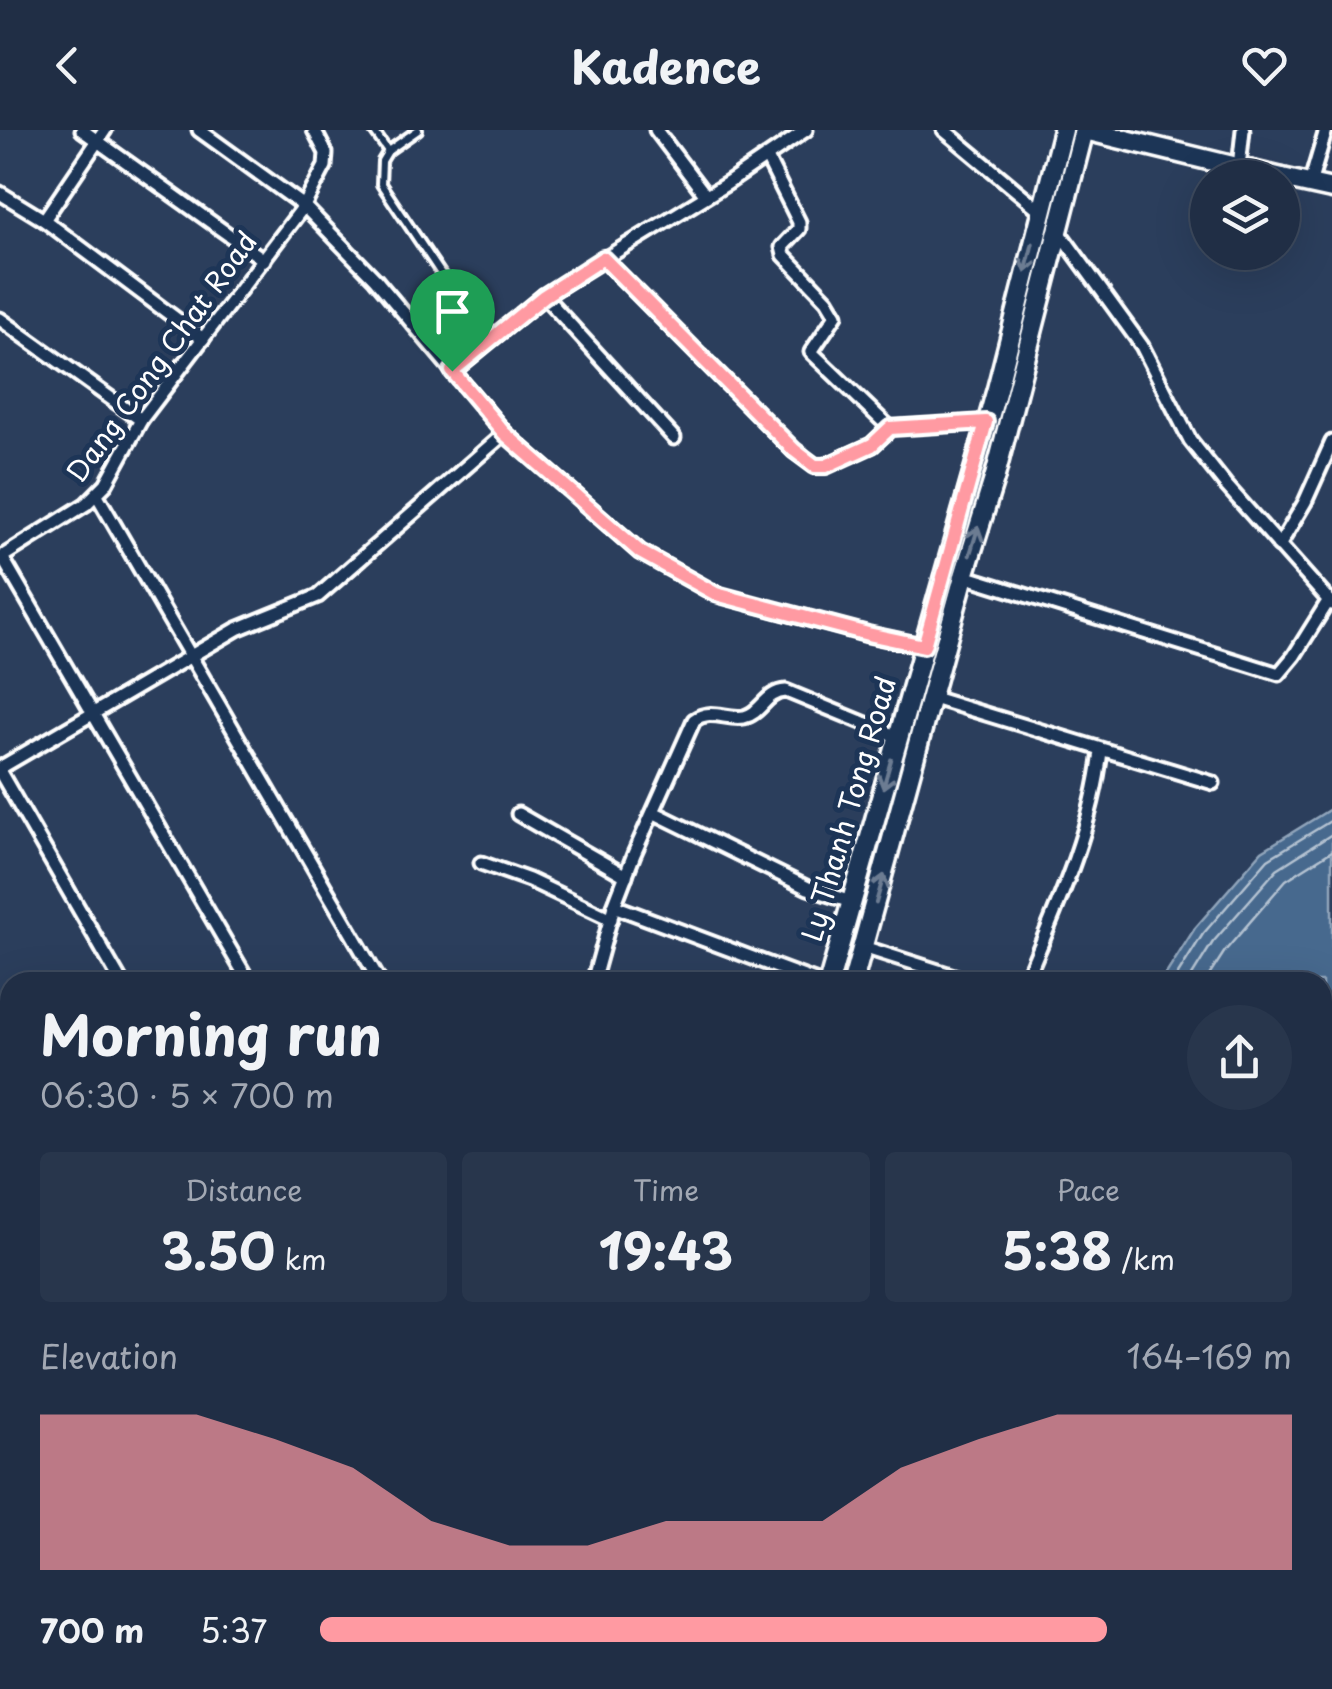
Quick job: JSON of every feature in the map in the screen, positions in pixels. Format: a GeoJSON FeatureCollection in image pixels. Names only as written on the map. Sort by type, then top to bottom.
{"type":"FeatureCollection","features":[{"type":"Feature","properties":{"kind":"main road","name":"Ly Thanh Tong Road"},"geometry":{"type":"LineString","coordinates":[[832,972],[986,422],[1063,130]]}},
{"type":"Feature","properties":{"kind":"main road","name":"Ly Thanh Tong Road"},"geometry":{"type":"LineString","coordinates":[[856,972],[994,476],[1084,130]]}},
{"type":"Feature","properties":{"kind":"main road"},"geometry":{"type":"LineString","coordinates":[[1084,130],[1210,160]]}},
{"type":"Feature","properties":{"kind":"main road"},"geometry":{"type":"LineString","coordinates":[[1300,182],[1332,190]]}},
{"type":"Feature","properties":{"kind":"main road"},"geometry":{"type":"LineString","coordinates":[[909,693],[933,698]]}},
{"type":"Feature","properties":{"kind":"street"},"geometry":{"type":"LineString","coordinates":[[82,130],[102,135],[264,260]]}},
{"type":"Feature","properties":{"kind":"street"},"geometry":{"type":"LineString","coordinates":[[199,130],[304,206],[376,279],[504,433],[640,552],[716,594],[924,646]]}},
{"type":"Feature","properties":{"kind":"street","name":"Dang Cong Chat Road"},"geometry":{"type":"LineString","coordinates":[[1,558],[97,495],[141,420],[304,206],[326,166],[326,153],[314,130]]}},
{"type":"Feature","properties":{"kind":"street"},"geometry":{"type":"LineString","coordinates":[[656,130],[706,196]]}},
{"type":"Feature","properties":{"kind":"street"},"geometry":{"type":"LineString","coordinates":[[452,371],[544,296],[806,130]]}},
{"type":"Feature","properties":{"kind":"street"},"geometry":{"type":"LineString","coordinates":[[944,130],[1041,211]]}},
{"type":"Feature","properties":{"kind":"street"},"geometry":{"type":"LineString","coordinates":[[1240,160],[1243,130]]}},
{"type":"Feature","properties":{"kind":"street"},"geometry":{"type":"LineString","coordinates":[[1310,184],[1326,130]]}},
{"type":"Feature","properties":{"kind":"street"},"geometry":{"type":"LineString","coordinates":[[44,220],[102,135]]}},
{"type":"Feature","properties":{"kind":"street"},"geometry":{"type":"LineString","coordinates":[[767,158],[799,222],[799,229],[782,248],[784,255],[827,300],[836,315],[811,352],[890,428]]}},
{"type":"Feature","properties":{"kind":"street"},"geometry":{"type":"LineString","coordinates":[[0,193],[44,220],[203,340]]}},
{"type":"Feature","properties":{"kind":"street"},"geometry":{"type":"LineString","coordinates":[[964,576],[1279,674],[1330,602],[1190,440],[1142,346],[1056,229]]}},
{"type":"Feature","properties":{"kind":"street"},"geometry":{"type":"LineString","coordinates":[[603,258],[806,461],[826,466],[872,445],[890,428],[986,422]]}},
{"type":"Feature","properties":{"kind":"street"},"geometry":{"type":"LineString","coordinates":[[544,296],[674,438]]}},
{"type":"Feature","properties":{"kind":"street"},"geometry":{"type":"LineString","coordinates":[[0,318],[141,420]]}},
{"type":"Feature","properties":{"kind":"street"},"geometry":{"type":"LineString","coordinates":[[115,972],[0,770],[237,629],[318,596],[504,433]]}},
{"type":"Feature","properties":{"kind":"street"},"geometry":{"type":"LineString","coordinates":[[1279,546],[1305,502],[1332,442]]}},
{"type":"Feature","properties":{"kind":"street"},"geometry":{"type":"LineString","coordinates":[[97,495],[374,972]]}},
{"type":"Feature","properties":{"kind":"street"},"geometry":{"type":"LineString","coordinates":[[1,558],[243,972]]}},
{"type":"Feature","properties":{"kind":"street"},"geometry":{"type":"LineString","coordinates":[[596,972],[626,876],[694,720],[702,715],[741,718],[751,714],[770,694],[786,692],[898,737]]}},
{"type":"Feature","properties":{"kind":"street"},"geometry":{"type":"LineString","coordinates":[[933,698],[1213,783]]}},
{"type":"Feature","properties":{"kind":"street"},"geometry":{"type":"LineString","coordinates":[[1029,972],[1078,848],[1102,751]]}},
{"type":"Feature","properties":{"kind":"street"},"geometry":{"type":"LineString","coordinates":[[655,813],[808,888],[852,902]]}},
{"type":"Feature","properties":{"kind":"street"},"geometry":{"type":"LineString","coordinates":[[518,814],[626,876]]}},
{"type":"Feature","properties":{"kind":"street"},"geometry":{"type":"LineString","coordinates":[[481,863],[788,972]]}},
{"type":"Feature","properties":{"kind":"street"},"geometry":{"type":"LineString","coordinates":[[863,947],[942,972]]}},
{"type":"Feature","properties":{"kind":"lane"},"geometry":{"type":"LineString","coordinates":[[374,130],[388,152]]}},
{"type":"Feature","properties":{"kind":"lane"},"geometry":{"type":"LineString","coordinates":[[416,327],[448,298],[450,287],[382,184],[382,162],[388,152],[418,130]]}},
{"type":"Feature","properties":{"kind":"water"},"geometry":{"type":"Polygon","coordinates":[[[1332,808],[1332,972],[1167,972],[1195,928],[1262,851],[1332,808]]]}},
{"type":"Feature","properties":{"kind":"route"},"geometry":{"type":"LineString","coordinates":[[603,258],[794,450],[815,466],[826,466],[863,450],[890,428],[986,422],[924,646],[716,594],[640,552],[504,433],[452,371],[544,296],[603,258]]}}]}
